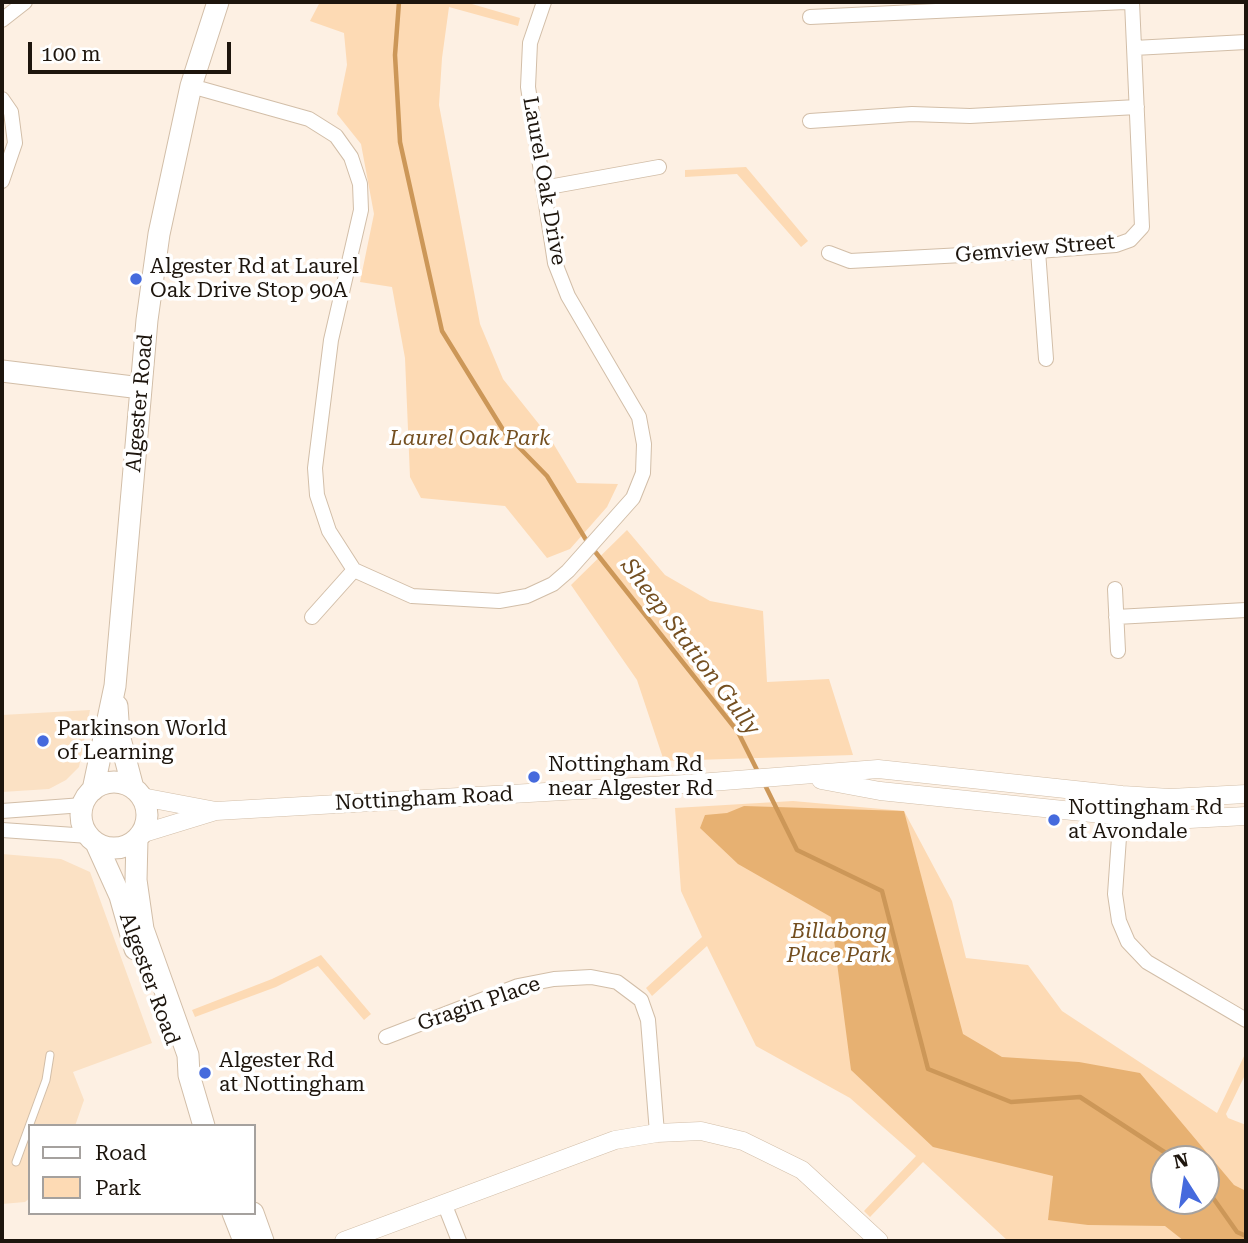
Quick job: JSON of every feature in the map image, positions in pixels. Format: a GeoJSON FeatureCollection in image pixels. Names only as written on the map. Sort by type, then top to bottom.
{"type":"FeatureCollection","features":[{"type":"Feature","properties":{"kind":"main road","name":"Algester Road"},"geometry":{"type":"LineString","coordinates":[[88,797],[115,686],[141,388],[159,234],[191,86],[218,2]]}},
{"type":"Feature","properties":{"kind":"main road"},"geometry":{"type":"LineString","coordinates":[[2,372],[141,388]]}},
{"type":"Feature","properties":{"kind":"main road","name":"Algester Road"},"geometry":{"type":"LineString","coordinates":[[115,686],[119,734],[138,793]]}},
{"type":"Feature","properties":{"kind":"main road"},"geometry":{"type":"LineString","coordinates":[[113,782],[138,793],[147,816],[139,836],[117,848],[92,839],[83,827],[88,797],[113,782]]}},
{"type":"Feature","properties":{"kind":"main road","name":"Algester Road"},"geometry":{"type":"LineString","coordinates":[[139,836],[138,904],[143,929],[188,1055],[189,1075]]}},
{"type":"Feature","properties":{"kind":"main road","name":"Algester Road"},"geometry":{"type":"LineString","coordinates":[[92,839],[120,896],[143,972],[178,1059],[189,1075],[204,1124]]}},
{"type":"Feature","properties":{"kind":"main road","name":"Algester Road"},"geometry":{"type":"LineString","coordinates":[[198,1099],[212,1124]]}},
{"type":"Feature","properties":{"kind":"main road"},"geometry":{"type":"LineString","coordinates":[[234,1215],[243,1241]]}},
{"type":"Feature","properties":{"kind":"main road"},"geometry":{"type":"LineString","coordinates":[[254,1215],[263,1241]]}},
{"type":"Feature","properties":{"kind":"street"},"geometry":{"type":"LineString","coordinates":[[2,20],[25,2]]}},
{"type":"Feature","properties":{"kind":"street","name":"Laurel Oak Drive"},"geometry":{"type":"LineString","coordinates":[[354,570],[412,596],[499,601],[527,596],[553,584],[609,528],[634,498],[643,473],[644,444],[639,417],[568,296],[555,263],[527,87],[530,43],[544,2]]}},
{"type":"Feature","properties":{"kind":"street"},"geometry":{"type":"LineString","coordinates":[[810,17],[1125,2]]}},
{"type":"Feature","properties":{"kind":"street","name":"Gemview Street"},"geometry":{"type":"LineString","coordinates":[[829,253],[850,261],[1038,251],[1116,245],[1130,240],[1142,227],[1132,2]]}},
{"type":"Feature","properties":{"kind":"street"},"geometry":{"type":"LineString","coordinates":[[1134,48],[1246,42]]}},
{"type":"Feature","properties":{"kind":"street"},"geometry":{"type":"LineString","coordinates":[[191,86],[309,120],[336,136],[351,157],[360,184],[361,210],[331,340],[315,468],[317,495],[328,531],[354,570],[312,617]]}},
{"type":"Feature","properties":{"kind":"street"},"geometry":{"type":"LineString","coordinates":[[2,99],[11,112],[15,143],[2,181]]}},
{"type":"Feature","properties":{"kind":"street"},"geometry":{"type":"LineString","coordinates":[[810,121],[1137,107]]}},
{"type":"Feature","properties":{"kind":"street"},"geometry":{"type":"LineString","coordinates":[[543,188],[659,167]]}},
{"type":"Feature","properties":{"kind":"street"},"geometry":{"type":"LineString","coordinates":[[1038,251],[1046,359]]}},
{"type":"Feature","properties":{"kind":"street"},"geometry":{"type":"LineString","coordinates":[[1115,589],[1118,651]]}},
{"type":"Feature","properties":{"kind":"street"},"geometry":{"type":"LineString","coordinates":[[1116,617],[1246,610]]}},
{"type":"Feature","properties":{"kind":"street","name":"Nottingham Road"},"geometry":{"type":"LineString","coordinates":[[139,836],[216,811],[685,784],[878,769],[1170,798],[1246,794]]}},
{"type":"Feature","properties":{"kind":"street","name":"Nottingham Road"},"geometry":{"type":"LineString","coordinates":[[800,776],[880,791],[1121,816],[1171,820],[1246,816]]}},
{"type":"Feature","properties":{"kind":"street","name":"Nottingham Road"},"geometry":{"type":"LineString","coordinates":[[138,793],[216,811]]}},
{"type":"Feature","properties":{"kind":"street"},"geometry":{"type":"LineString","coordinates":[[1122,794],[1115,894],[1119,921],[1128,942],[1147,962],[1246,1020]]}},
{"type":"Feature","properties":{"kind":"street"},"geometry":{"type":"LineString","coordinates":[[2,811],[88,797]]}},
{"type":"Feature","properties":{"kind":"street"},"geometry":{"type":"LineString","coordinates":[[2,830],[92,839]]}},
{"type":"Feature","properties":{"kind":"street","name":"Gragin Place"},"geometry":{"type":"LineString","coordinates":[[386,1037],[518,986],[554,979],[591,977],[617,982],[641,1000],[648,1020],[657,1133]]}},
{"type":"Feature","properties":{"kind":"street"},"geometry":{"type":"LineString","coordinates":[[344,1241],[615,1140],[657,1133],[701,1131],[743,1140],[802,1170],[879,1241]]}},
{"type":"Feature","properties":{"kind":"street"},"geometry":{"type":"LineString","coordinates":[[444,1203],[459,1241]]}},
{"type":"Feature","properties":{"kind":"lane"},"geometry":{"type":"LineString","coordinates":[[30,1124],[46,1080],[50,1055]]}},
{"type":"Feature","properties":{"kind":"lane"},"geometry":{"type":"LineString","coordinates":[[16,1162],[28,1129]]}},
{"type":"Feature","properties":{"kind":"shaded area","name":"Parkinson World of Learning"},"geometry":{"type":"Polygon","coordinates":[[[90,710],[79,767],[66,780],[49,789],[2,792],[2,715],[90,710]]]}},
{"type":"Feature","properties":{"kind":"shaded area"},"geometry":{"type":"Polygon","coordinates":[[[2,854],[61,859],[90,872],[152,1043],[73,1072],[84,1100],[76,1124],[28,1124],[28,1200],[2,1204],[2,854]]]}},
{"type":"Feature","properties":{"kind":"green space","name":"Laurel Oak Park"},"geometry":{"type":"Polygon","coordinates":[[[320,2],[465,2],[520,18],[518,26],[449,7],[439,105],[480,324],[503,379],[550,438],[577,483],[618,484],[607,507],[570,549],[547,558],[505,506],[421,498],[410,477],[405,358],[392,287],[360,282],[374,214],[361,144],[337,114],[347,65],[344,33],[310,21],[320,2]]]}},
{"type":"Feature","properties":{"kind":"green space"},"geometry":{"type":"Polygon","coordinates":[[[746,167],[808,241],[801,247],[737,174],[685,177],[685,170],[746,167]]]}},
{"type":"Feature","properties":{"kind":"green space"},"geometry":{"type":"Polygon","coordinates":[[[627,530],[665,575],[710,601],[763,611],[767,682],[829,679],[853,755],[664,761],[637,680],[571,585],[627,530]]]}},
{"type":"Feature","properties":{"kind":"green space","name":"Billabong Place Park"},"geometry":{"type":"Polygon","coordinates":[[[793,801],[904,811],[952,901],[966,958],[1028,965],[1062,1011],[1217,1113],[1246,1052],[1246,1073],[1226,1114],[1228,1118],[1246,1125],[1246,1241],[1008,1241],[923,1162],[870,1217],[864,1211],[916,1156],[850,1098],[756,1046],[707,946],[652,996],[646,988],[702,937],[681,891],[675,808],[793,801]]]}},
{"type":"Feature","properties":{"kind":"green space"},"geometry":{"type":"Polygon","coordinates":[[[744,806],[904,811],[963,1034],[1002,1057],[1079,1062],[1140,1073],[1200,1145],[1150,1145],[1150,1215],[1220,1215],[1220,1168],[1234,1185],[1246,1191],[1246,1241],[1184,1241],[1165,1226],[1088,1225],[1048,1220],[1053,1176],[933,1147],[851,1070],[831,917],[738,864],[700,828],[705,815],[727,813],[744,806]]]}},
{"type":"Feature","properties":{"kind":"green space"},"geometry":{"type":"Polygon","coordinates":[[[321,955],[371,1014],[364,1020],[318,966],[276,987],[195,1017],[192,1010],[272,979],[321,955]]]}},
{"type":"Feature","properties":{"kind":"waterway","name":"Sheep Station Gully"},"geometry":{"type":"LineString","coordinates":[[399,2],[395,55],[400,142],[442,331],[505,433],[547,476],[588,543]]}},
{"type":"Feature","properties":{"kind":"waterway","name":"Sheep Station Gully"},"geometry":{"type":"LineString","coordinates":[[593,549],[738,732],[758,772]]}},
{"type":"Feature","properties":{"kind":"waterway","name":"Sheep Station Gully"},"geometry":{"type":"LineString","coordinates":[[764,783],[797,850],[882,891],[928,1069],[1011,1102],[1080,1097],[1154,1145]]}},
{"type":"Feature","properties":{"kind":"waterway","name":"Sheep Station Gully"},"geometry":{"type":"LineString","coordinates":[[1220,1208],[1237,1232],[1246,1236]]}},
{"type":"Feature","properties":{"kind":"place","name":"Algester Rd at Laurel Oak Drive Stop 90A"},"geometry":{"type":"Point","coordinates":[136,279]}},
{"type":"Feature","properties":{"kind":"place","name":"Parkinson World of Learning"},"geometry":{"type":"Point","coordinates":[43,741]}},
{"type":"Feature","properties":{"kind":"place","name":"Nottingham Rd near Algester Rd"},"geometry":{"type":"Point","coordinates":[534,777]}},
{"type":"Feature","properties":{"kind":"place","name":"Nottingham Rd at Avondale"},"geometry":{"type":"Point","coordinates":[1054,820]}},
{"type":"Feature","properties":{"kind":"place","name":"Algester Rd at Nottingham"},"geometry":{"type":"Point","coordinates":[205,1073]}}]}
